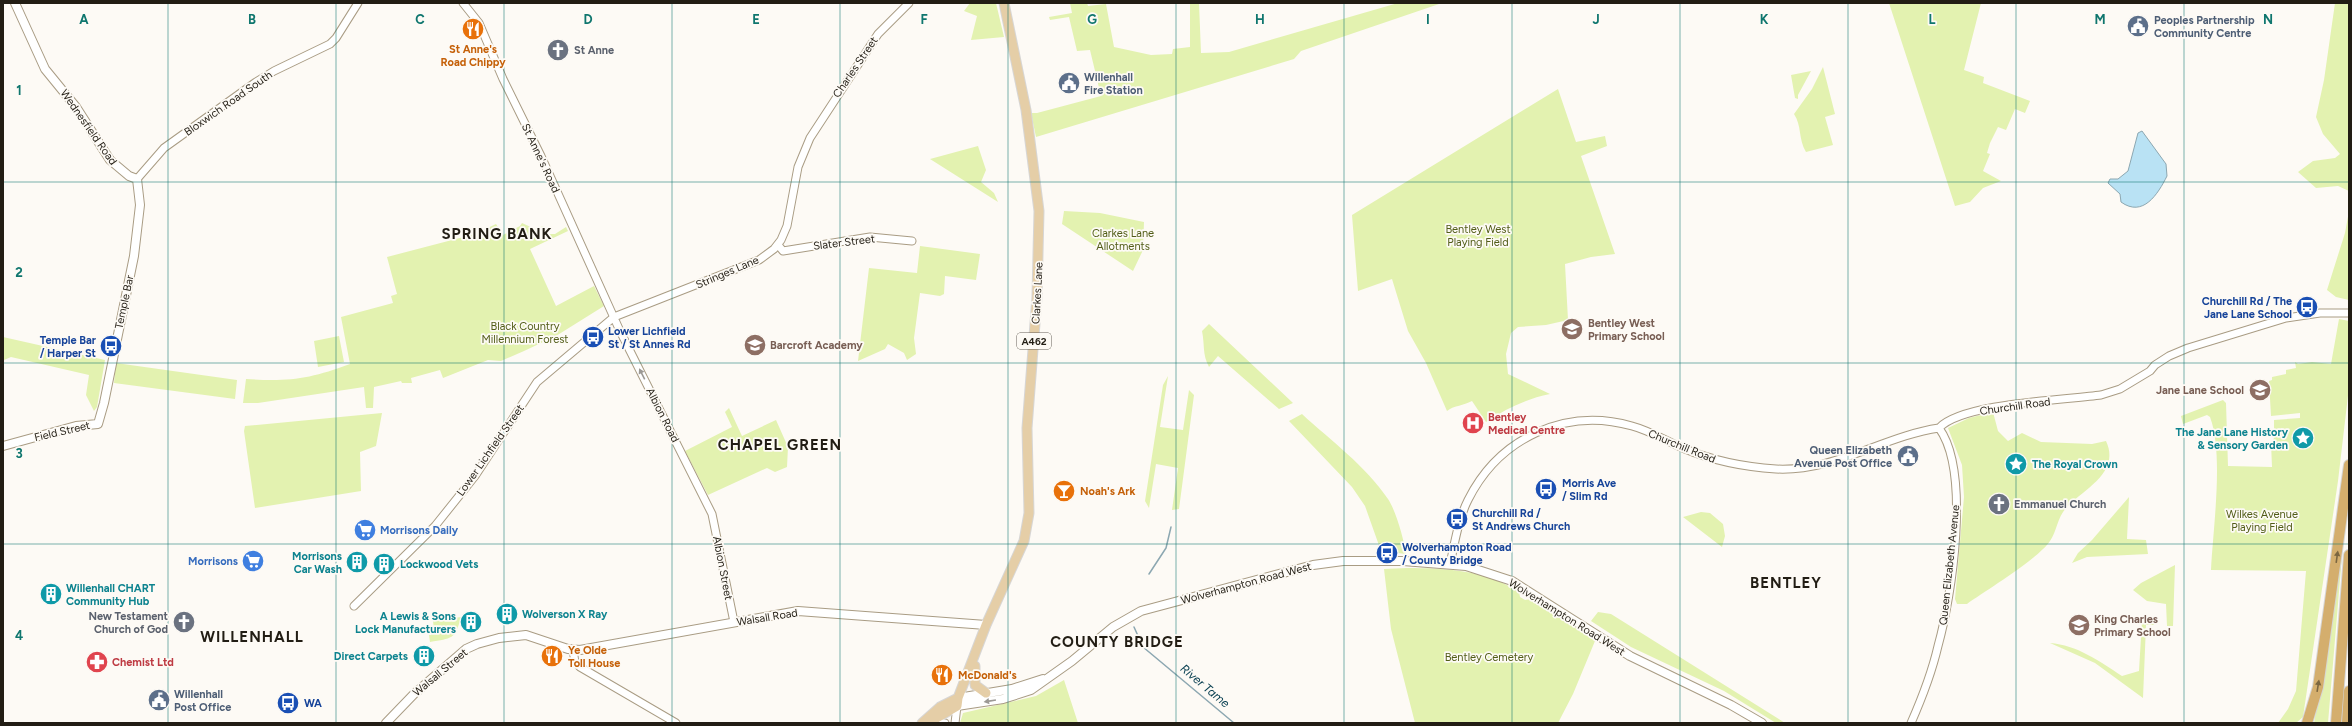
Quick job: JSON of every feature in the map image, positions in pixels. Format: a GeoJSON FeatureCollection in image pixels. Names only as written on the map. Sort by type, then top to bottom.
{"type":"FeatureCollection","features":[{"type":"Feature","properties":{"kind":"highway"},"geometry":{"type":"LineString","coordinates":[[2307,723],[2318,687],[2349,465]]}},
{"type":"Feature","properties":{"kind":"highway"},"geometry":{"type":"LineString","coordinates":[[2336,723],[2349,555]]}},
{"type":"Feature","properties":{"kind":"highway"},"geometry":{"type":"LineString","coordinates":[[2347,723],[2349,692]]}},
{"type":"Feature","properties":{"kind":"main road","name":"Wednesfield Road"},"geometry":{"type":"LineString","coordinates":[[15,3],[45,69],[76,107],[110,160],[129,176],[137,179]]}},
{"type":"Feature","properties":{"kind":"main road","name":"Clarkes Lane"},"geometry":{"type":"LineString","coordinates":[[986,625],[1024,541],[1029,513],[1027,428],[1039,258],[1039,211],[1034,162],[1021,84],[1004,3]]}},
{"type":"Feature","properties":{"kind":"main road","name":"Temple Bar"},"geometry":{"type":"LineString","coordinates":[[98,424],[134,256],[140,205],[137,179]]}},
{"type":"Feature","properties":{"kind":"main road","name":"Field Street"},"geometry":{"type":"LineString","coordinates":[[3,446],[76,426],[98,424]]}},
{"type":"Feature","properties":{"kind":"main road","name":"Wolverhampton Road West"},"geometry":{"type":"LineString","coordinates":[[958,702],[1023,694],[1040,685],[1113,627],[1141,611],[1313,565],[1376,561],[1450,564],[1482,570],[1512,581],[1643,663],[1731,705],[1762,723]]}},
{"type":"Feature","properties":{"kind":"main road","name":"Walsall Road"},"geometry":{"type":"LineString","coordinates":[[573,650],[592,649],[790,612],[810,611],[986,625]]}},
{"type":"Feature","properties":{"kind":"main road","name":"A462"},"geometry":{"type":"LineString","coordinates":[[958,702],[986,625]]}},
{"type":"Feature","properties":{"kind":"main road","name":"Walsall Street"},"geometry":{"type":"LineString","coordinates":[[386,723],[414,694],[470,647],[499,638],[526,636],[573,650]]}},
{"type":"Feature","properties":{"kind":"main road","name":"A462"},"geometry":{"type":"LineString","coordinates":[[976,655],[975,685],[986,693]]}},
{"type":"Feature","properties":{"kind":"main road","name":"Wolverhampton Road West"},"geometry":{"type":"LineString","coordinates":[[958,702],[986,693],[1017,688],[1049,677]]}},
{"type":"Feature","properties":{"kind":"main road"},"geometry":{"type":"LineString","coordinates":[[922,723],[940,707],[958,702]]}},
{"type":"Feature","properties":{"kind":"main road"},"geometry":{"type":"LineString","coordinates":[[928,723],[958,702]]}},
{"type":"Feature","properties":{"kind":"street","name":"Bloxwich Road South"},"geometry":{"type":"LineString","coordinates":[[137,179],[164,148],[256,82],[274,71],[330,44],[338,35],[358,3]]}},
{"type":"Feature","properties":{"kind":"street","name":"St Anne's Road"},"geometry":{"type":"LineString","coordinates":[[463,3],[479,23],[614,317]]}},
{"type":"Feature","properties":{"kind":"street","name":"Charles Street"},"geometry":{"type":"LineString","coordinates":[[810,138],[878,34],[909,3]]}},
{"type":"Feature","properties":{"kind":"street","name":"Stringes Lane"},"geometry":{"type":"LineString","coordinates":[[614,317],[759,260],[778,245],[786,226],[798,167],[810,138]]}},
{"type":"Feature","properties":{"kind":"street","name":"Slater Street"},"geometry":{"type":"LineString","coordinates":[[778,245],[783,251],[870,237],[912,241]]}},
{"type":"Feature","properties":{"kind":"street","name":"Churchill Road"},"geometry":{"type":"LineString","coordinates":[[1450,564],[1460,520],[1468,500],[1483,475],[1502,455],[1523,438],[1547,427],[1582,420],[1606,421],[1633,426],[1686,449],[1718,460],[1778,469],[1806,467],[1844,458],[1920,431],[1939,428],[1945,422],[1984,409],[2102,395],[2120,390],[2150,371],[2155,364],[2168,356],[2188,348],[2286,318],[2320,313],[2348,313]]}},
{"type":"Feature","properties":{"kind":"street","name":"Albion Road"},"geometry":{"type":"LineString","coordinates":[[614,317],[712,514]]}},
{"type":"Feature","properties":{"kind":"street","name":"Lower Lichfield Street"},"geometry":{"type":"LineString","coordinates":[[354,606],[435,526],[475,476],[537,382],[614,317]]}},
{"type":"Feature","properties":{"kind":"street","name":"Queen Elizabeth Avenue"},"geometry":{"type":"LineString","coordinates":[[1911,723],[1921,700],[1943,625],[1955,531],[1956,488],[1951,457],[1939,428]]}},
{"type":"Feature","properties":{"kind":"street","name":"Albion Street"},"geometry":{"type":"LineString","coordinates":[[712,514],[734,622]]}},
{"type":"Feature","properties":{"kind":"street"},"geometry":{"type":"LineString","coordinates":[[573,650],[574,662],[580,667],[676,723]]}},
{"type":"Feature","properties":{"kind":"street"},"geometry":{"type":"LineString","coordinates":[[955,723],[958,702]]}},
{"type":"Feature","properties":{"kind":"street"},"geometry":{"type":"LineString","coordinates":[[928,723],[945,723]]}},
{"type":"Feature","properties":{"kind":"green space"},"geometry":{"type":"Polygon","coordinates":[[[970,3],[996,3],[1004,37],[971,40],[977,16],[964,11],[970,3]]]}},
{"type":"Feature","properties":{"kind":"green space"},"geometry":{"type":"Polygon","coordinates":[[[1070,3],[1087,3],[1088,6],[1106,4],[1114,47],[1151,55],[1172,54],[1173,49],[1190,47],[1190,3],[1199,3],[1201,53],[1229,52],[1398,3],[1442,3],[1301,51],[1294,59],[1036,137],[1031,113],[1037,113],[1101,96],[1090,50],[1077,51],[1069,17],[1050,20],[1049,17],[1072,13],[1070,3]]]}},
{"type":"Feature","properties":{"kind":"green space"},"geometry":{"type":"Polygon","coordinates":[[[1889,3],[1981,3],[1964,70],[1984,77],[1983,83],[2030,101],[2025,113],[2015,109],[2006,130],[1998,127],[1990,143],[1987,153],[1990,154],[1983,171],[2001,181],[1983,188],[1970,202],[1955,206],[1889,3]]]}},
{"type":"Feature","properties":{"kind":"green space"},"geometry":{"type":"Polygon","coordinates":[[[2335,3],[2349,3],[2349,191],[2338,186],[2316,188],[2298,172],[2313,161],[2335,158],[2340,154],[2323,134],[2316,117],[2324,80],[2335,3]]]}},
{"type":"Feature","properties":{"kind":"green space"},"geometry":{"type":"Polygon","coordinates":[[[1823,67],[1835,114],[1825,117],[1833,145],[1806,152],[1794,114],[1812,89],[1823,67]]]}},
{"type":"Feature","properties":{"kind":"green space"},"geometry":{"type":"Polygon","coordinates":[[[1811,71],[1798,95],[1798,99],[1795,98],[1791,75],[1811,71]]]}},
{"type":"Feature","properties":{"kind":"green space","name":"Bentley West Playing Field"},"geometry":{"type":"Polygon","coordinates":[[[1558,89],[1576,142],[1605,136],[1607,146],[1581,156],[1615,254],[1591,257],[1565,264],[1568,320],[1546,325],[1518,327],[1511,333],[1506,354],[1508,374],[1550,394],[1501,412],[1486,422],[1472,401],[1447,411],[1426,363],[1408,331],[1392,279],[1358,291],[1352,215],[1558,89]]]}},
{"type":"Feature","properties":{"kind":"green space"},"geometry":{"type":"Polygon","coordinates":[[[978,146],[986,170],[981,182],[994,193],[998,202],[930,159],[978,146]]]}},
{"type":"Feature","properties":{"kind":"green space","name":"Clarkes Lane Allotments"},"geometry":{"type":"Polygon","coordinates":[[[1064,211],[1100,213],[1144,222],[1143,250],[1133,271],[1062,224],[1064,211]]]}},
{"type":"Feature","properties":{"kind":"green space"},"geometry":{"type":"Polygon","coordinates":[[[2349,211],[2349,300],[2336,297],[2327,290],[2345,233],[2349,211]]]}},
{"type":"Feature","properties":{"kind":"green space","name":"Black Country Millennium Forest"},"geometry":{"type":"Polygon","coordinates":[[[522,223],[535,229],[543,226],[549,234],[555,234],[566,227],[568,231],[530,249],[556,306],[594,286],[604,306],[556,336],[501,361],[488,360],[443,378],[440,370],[411,378],[412,383],[402,383],[401,381],[374,387],[373,408],[366,408],[364,387],[258,403],[243,403],[246,379],[287,380],[323,373],[350,364],[341,317],[393,303],[391,296],[397,294],[387,257],[475,234],[496,224],[503,235],[520,226],[522,223]]]}},
{"type":"Feature","properties":{"kind":"green space"},"geometry":{"type":"Polygon","coordinates":[[[920,246],[980,254],[976,280],[945,276],[944,294],[940,296],[920,293],[914,338],[916,354],[907,360],[904,353],[888,344],[885,349],[858,361],[869,268],[917,273],[920,246]]]}},
{"type":"Feature","properties":{"kind":"green space","name":"Wilkes Avenue Playing Field"},"geometry":{"type":"Polygon","coordinates":[[[2339,319],[2349,321],[2349,387],[2338,481],[2303,717],[2296,723],[2278,723],[2288,709],[2296,691],[2306,571],[2211,570],[2217,471],[2214,432],[2210,417],[2207,415],[2183,424],[2181,416],[2223,400],[2226,403],[2228,466],[2272,467],[2271,443],[2274,438],[2274,420],[2300,418],[2300,413],[2271,416],[2269,381],[2272,380],[2272,377],[2286,374],[2286,370],[2296,368],[2295,362],[2298,364],[2312,362],[2331,364],[2339,319]]]}},
{"type":"Feature","properties":{"kind":"green space"},"geometry":{"type":"Polygon","coordinates":[[[1209,324],[1293,403],[1279,409],[1218,356],[1209,367],[1204,354],[1202,331],[1209,324]]]}},
{"type":"Feature","properties":{"kind":"green space"},"geometry":{"type":"Polygon","coordinates":[[[339,336],[344,362],[318,367],[314,341],[339,336]]]}},
{"type":"Feature","properties":{"kind":"green space"},"geometry":{"type":"Polygon","coordinates":[[[3,337],[105,360],[97,407],[94,411],[86,395],[89,375],[11,357],[4,360],[3,337]]]}},
{"type":"Feature","properties":{"kind":"green space"},"geometry":{"type":"Polygon","coordinates":[[[116,363],[237,380],[235,399],[114,383],[116,363]]]}},
{"type":"Feature","properties":{"kind":"green space"},"geometry":{"type":"Polygon","coordinates":[[[1168,376],[1160,427],[1183,430],[1189,390],[1194,395],[1179,509],[1172,510],[1178,468],[1156,464],[1149,508],[1145,501],[1163,385],[1168,376]]]}},
{"type":"Feature","properties":{"kind":"green space"},"geometry":{"type":"Polygon","coordinates":[[[729,408],[742,436],[776,420],[788,447],[787,467],[775,472],[767,468],[708,495],[685,451],[732,427],[725,412],[729,408]]]}},
{"type":"Feature","properties":{"kind":"green space"},"geometry":{"type":"Polygon","coordinates":[[[1993,412],[1998,431],[2008,441],[2022,433],[2041,442],[2092,444],[2106,441],[2109,452],[2108,462],[2098,479],[2063,512],[2050,541],[2044,548],[2024,565],[1967,604],[1957,604],[1955,599],[1964,497],[1962,465],[1948,428],[1969,418],[1993,412]]]}},
{"type":"Feature","properties":{"kind":"green space"},"geometry":{"type":"Polygon","coordinates":[[[382,413],[376,446],[360,452],[361,491],[255,508],[244,431],[245,426],[382,413]]]}},
{"type":"Feature","properties":{"kind":"green space"},"geometry":{"type":"Polygon","coordinates":[[[1302,414],[1359,464],[1388,499],[1397,518],[1406,554],[1381,551],[1365,506],[1352,487],[1289,421],[1302,414]]]}},
{"type":"Feature","properties":{"kind":"green space"},"geometry":{"type":"Polygon","coordinates":[[[2129,497],[2127,539],[2146,540],[2148,554],[2087,557],[2072,563],[2078,553],[2092,540],[2129,497]]]}},
{"type":"Feature","properties":{"kind":"green space"},"geometry":{"type":"Polygon","coordinates":[[[1701,512],[1710,513],[1723,524],[1725,536],[1722,547],[1683,517],[1701,512]]]}},
{"type":"Feature","properties":{"kind":"green space"},"geometry":{"type":"Polygon","coordinates":[[[2342,556],[2328,723],[2314,723],[2342,556]]]}},
{"type":"Feature","properties":{"kind":"green space"},"geometry":{"type":"Polygon","coordinates":[[[2175,565],[2173,626],[2167,626],[2166,604],[2147,601],[2133,590],[2141,583],[2175,565]]]}},
{"type":"Feature","properties":{"kind":"green space","name":"Bentley Cemetery"},"geometry":{"type":"Polygon","coordinates":[[[1407,568],[1450,570],[1493,579],[1519,592],[1520,597],[1525,600],[1531,599],[1595,641],[1573,694],[1558,723],[1415,723],[1391,629],[1384,569],[1407,568]]]}},
{"type":"Feature","properties":{"kind":"green space"},"geometry":{"type":"Polygon","coordinates":[[[1598,612],[1611,614],[1785,723],[1776,723],[1724,691],[1631,647],[1591,621],[1598,612]]]}},
{"type":"Feature","properties":{"kind":"green space"},"geometry":{"type":"Polygon","coordinates":[[[461,617],[457,630],[452,637],[430,642],[429,635],[431,635],[431,631],[434,630],[433,621],[461,617]]]}},
{"type":"Feature","properties":{"kind":"green space"},"geometry":{"type":"Polygon","coordinates":[[[2155,618],[2154,625],[2146,625],[2143,698],[2095,663],[2050,643],[2060,644],[2079,650],[2122,676],[2139,671],[2142,620],[2155,618]]]}},
{"type":"Feature","properties":{"kind":"green space"},"geometry":{"type":"Polygon","coordinates":[[[1064,680],[1078,723],[960,723],[963,713],[1036,696],[1064,680]]]}},
{"type":"Feature","properties":{"kind":"water"},"geometry":{"type":"Polygon","coordinates":[[[2142,131],[2166,164],[2167,176],[2159,190],[2149,202],[2143,206],[2136,207],[2129,206],[2121,202],[2120,194],[2108,183],[2110,179],[2118,179],[2128,171],[2138,133],[2142,131]]]}},
{"type":"Feature","properties":{"kind":"waterway","name":"River Tame"},"geometry":{"type":"LineString","coordinates":[[1149,574],[1166,548],[1171,527]]}},
{"type":"Feature","properties":{"kind":"waterway","name":"River Tame"},"geometry":{"type":"LineString","coordinates":[[1134,627],[1143,647],[1234,723]]}},
{"type":"Feature","properties":{"kind":"place","name":"Peoples Partnership Community Centre"},"geometry":{"type":"Point","coordinates":[2138,26]}},
{"type":"Feature","properties":{"kind":"place","name":"St Anne's Road Chippy"},"geometry":{"type":"Point","coordinates":[473,29]}},
{"type":"Feature","properties":{"kind":"place","name":"St Anne"},"geometry":{"type":"Point","coordinates":[558,50]}},
{"type":"Feature","properties":{"kind":"place","name":"Willenhall Fire Station"},"geometry":{"type":"Point","coordinates":[1069,83]}},
{"type":"Feature","properties":{"kind":"place","name":"Churchill Rd / The Jane Lane School"},"geometry":{"type":"Point","coordinates":[2307,307]}},
{"type":"Feature","properties":{"kind":"place","name":"Bentley West Primary School"},"geometry":{"type":"Point","coordinates":[1572,329]}},
{"type":"Feature","properties":{"kind":"place","name":"Lower Lichfield St / St Annes Rd"},"geometry":{"type":"Point","coordinates":[593,337]}},
{"type":"Feature","properties":{"kind":"place","name":"Barcroft Academy"},"geometry":{"type":"Point","coordinates":[755,345]}},
{"type":"Feature","properties":{"kind":"place","name":"Temple Bar / Harper St"},"geometry":{"type":"Point","coordinates":[111,346]}},
{"type":"Feature","properties":{"kind":"place","name":"Jane Lane School"},"geometry":{"type":"Point","coordinates":[2260,390]}},
{"type":"Feature","properties":{"kind":"place","name":"Bentley Medical Centre"},"geometry":{"type":"Point","coordinates":[1473,423]}},
{"type":"Feature","properties":{"kind":"place","name":"The Jane Lane History & Sensory Garden"},"geometry":{"type":"Point","coordinates":[2303,438]}},
{"type":"Feature","properties":{"kind":"place","name":"Queen Elizabeth Avenue Post Office"},"geometry":{"type":"Point","coordinates":[1908,456]}},
{"type":"Feature","properties":{"kind":"place","name":"The Royal Crown"},"geometry":{"type":"Point","coordinates":[2016,464]}},
{"type":"Feature","properties":{"kind":"place","name":"Morris Ave / Slim Rd"},"geometry":{"type":"Point","coordinates":[1546,489]}},
{"type":"Feature","properties":{"kind":"place","name":"Noah's Ark"},"geometry":{"type":"Point","coordinates":[1064,491]}},
{"type":"Feature","properties":{"kind":"place","name":"Emmanuel Church"},"geometry":{"type":"Point","coordinates":[1999,504]}},
{"type":"Feature","properties":{"kind":"place","name":"Churchill Rd / St Andrews Church"},"geometry":{"type":"Point","coordinates":[1457,519]}},
{"type":"Feature","properties":{"kind":"place","name":"Morrisons Daily"},"geometry":{"type":"Point","coordinates":[365,530]}},
{"type":"Feature","properties":{"kind":"place","name":"Wolverhampton Road / County Bridge"},"geometry":{"type":"Point","coordinates":[1387,553]}},
{"type":"Feature","properties":{"kind":"place","name":"Morrisons"},"geometry":{"type":"Point","coordinates":[253,561]}},
{"type":"Feature","properties":{"kind":"place","name":"Morrisons Car Wash"},"geometry":{"type":"Point","coordinates":[357,562]}},
{"type":"Feature","properties":{"kind":"place","name":"Lockwood Vets"},"geometry":{"type":"Point","coordinates":[384,564]}},
{"type":"Feature","properties":{"kind":"place","name":"Willenhall CHART Community Hub"},"geometry":{"type":"Point","coordinates":[51,594]}},
{"type":"Feature","properties":{"kind":"place","name":"Wolverson X Ray"},"geometry":{"type":"Point","coordinates":[507,614]}},
{"type":"Feature","properties":{"kind":"place","name":"New Testament Church of God"},"geometry":{"type":"Point","coordinates":[184,622]}},
{"type":"Feature","properties":{"kind":"place","name":"A Lewis & Sons Lock Manufacturers"},"geometry":{"type":"Point","coordinates":[471,622]}},
{"type":"Feature","properties":{"kind":"place","name":"King Charles Primary School"},"geometry":{"type":"Point","coordinates":[2079,625]}},
{"type":"Feature","properties":{"kind":"place","name":"Direct Carpets"},"geometry":{"type":"Point","coordinates":[424,656]}},
{"type":"Feature","properties":{"kind":"place","name":"Ye Olde Toll House"},"geometry":{"type":"Point","coordinates":[552,656]}},
{"type":"Feature","properties":{"kind":"place","name":"Chemist Ltd"},"geometry":{"type":"Point","coordinates":[97,662]}},
{"type":"Feature","properties":{"kind":"place","name":"McDonald's"},"geometry":{"type":"Point","coordinates":[942,675]}},
{"type":"Feature","properties":{"kind":"place","name":"Willenhall Post Office"},"geometry":{"type":"Point","coordinates":[159,700]}},
{"type":"Feature","properties":{"kind":"place","name":"WA"},"geometry":{"type":"Point","coordinates":[288,703]}},
{"type":"Feature","properties":{"kind":"district","name":"SPRING BANK"},"geometry":{"type":"Point","coordinates":[497,234]}},
{"type":"Feature","properties":{"kind":"district","name":"CHAPEL GREEN"},"geometry":{"type":"Point","coordinates":[780,445]}},
{"type":"Feature","properties":{"kind":"district","name":"BENTLEY"},"geometry":{"type":"Point","coordinates":[1786,583]}},
{"type":"Feature","properties":{"kind":"district","name":"WILLENHALL"},"geometry":{"type":"Point","coordinates":[252,637]}},
{"type":"Feature","properties":{"kind":"district","name":"COUNTY BRIDGE"},"geometry":{"type":"Point","coordinates":[1117,642]}}]}
